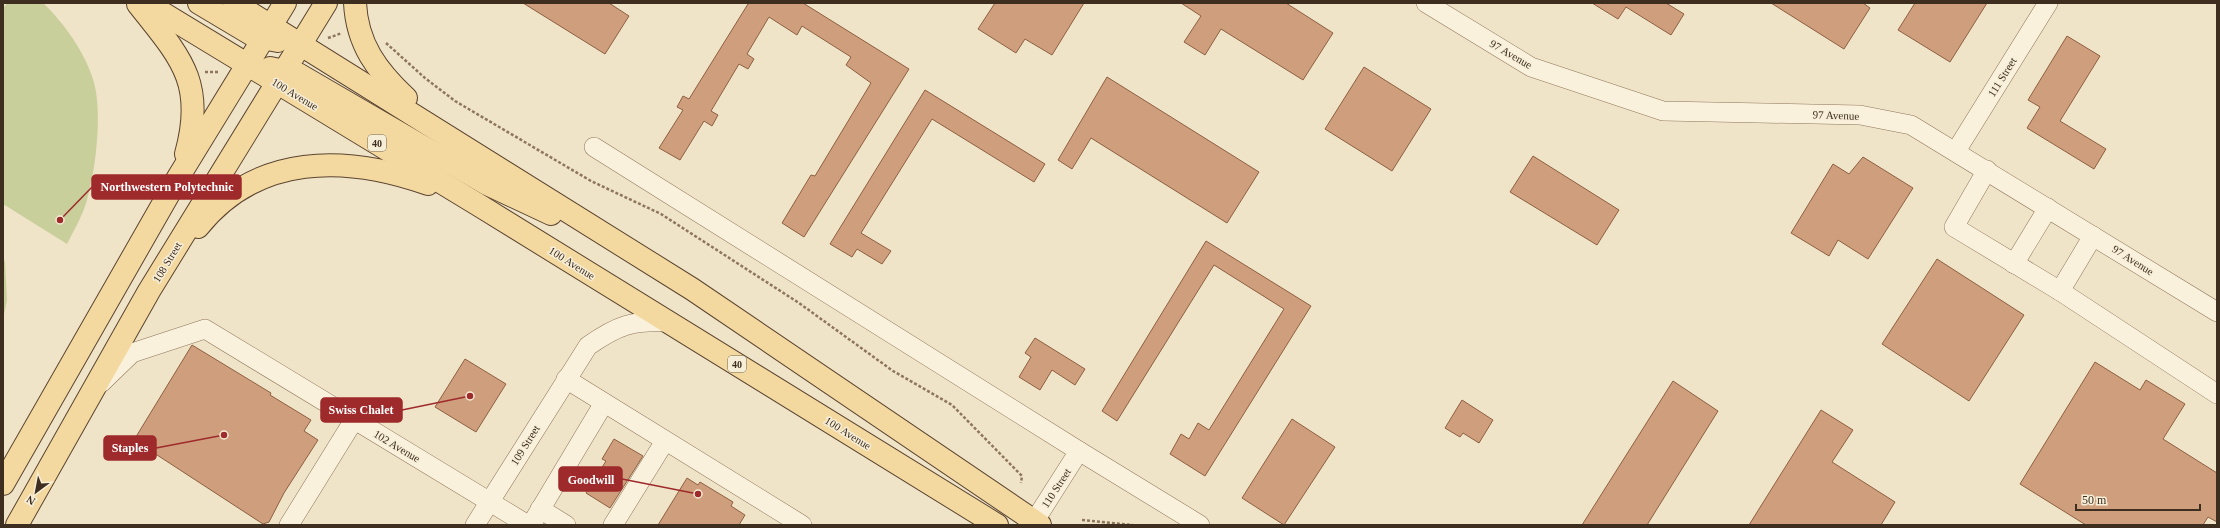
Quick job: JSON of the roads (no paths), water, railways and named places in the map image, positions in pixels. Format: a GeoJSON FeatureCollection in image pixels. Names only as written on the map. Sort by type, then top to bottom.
{"type":"FeatureCollection","features":[{"type":"Feature","properties":{"kind":"main road"},"geometry":{"type":"LineString","coordinates":[[137,3],[177,53],[185,68],[192,88],[194,108],[192,131],[179,176]]}},
{"type":"Feature","properties":{"kind":"main road","name":"100 Avenue"},"geometry":{"type":"LineString","coordinates":[[146,3],[247,65],[280,76],[477,204],[997,525]]}},
{"type":"Feature","properties":{"kind":"main road"},"geometry":{"type":"LineString","coordinates":[[199,3],[267,33],[301,43],[692,289],[1036,524]]}},
{"type":"Feature","properties":{"kind":"main road"},"geometry":{"type":"LineString","coordinates":[[234,3],[267,33]]}},
{"type":"Feature","properties":{"kind":"main road"},"geometry":{"type":"LineString","coordinates":[[3,484],[179,176],[285,3]]}},
{"type":"Feature","properties":{"kind":"main road","name":"108 Street"},"geometry":{"type":"LineString","coordinates":[[16,525],[62,443],[96,388],[149,291],[326,3]]}},
{"type":"Feature","properties":{"kind":"main road"},"geometry":{"type":"LineString","coordinates":[[356,3],[358,29],[361,39],[384,78],[445,134]]}},
{"type":"Feature","properties":{"kind":"main road"},"geometry":{"type":"LineString","coordinates":[[280,76],[298,74],[487,184],[598,238],[692,289]]}},
{"type":"Feature","properties":{"kind":"main road"},"geometry":{"type":"LineString","coordinates":[[149,291],[200,224],[217,207],[242,188],[268,175],[294,168],[323,164],[380,170],[443,189],[477,204]]}},
{"type":"Feature","properties":{"kind":"street","name":"97 Avenue"},"geometry":{"type":"LineString","coordinates":[[1426,3],[1531,67],[1663,111],[1860,115],[1911,125],[1956,151],[2217,312]]}},
{"type":"Feature","properties":{"kind":"street","name":"111 Street"},"geometry":{"type":"LineString","coordinates":[[1956,151],[2048,3]]}},
{"type":"Feature","properties":{"kind":"street"},"geometry":{"type":"LineString","coordinates":[[594,147],[1079,451],[1200,525]]}},
{"type":"Feature","properties":{"kind":"street"},"geometry":{"type":"LineString","coordinates":[[1987,170],[1954,227],[2060,291],[2217,394]]}},
{"type":"Feature","properties":{"kind":"street"},"geometry":{"type":"LineString","coordinates":[[2014,264],[2048,208]]}},
{"type":"Feature","properties":{"kind":"street"},"geometry":{"type":"LineString","coordinates":[[2060,291],[2093,236]]}},
{"type":"Feature","properties":{"kind":"street","name":"109 Street"},"geometry":{"type":"LineString","coordinates":[[475,525],[588,346],[609,331],[626,324],[669,322]]}},
{"type":"Feature","properties":{"kind":"street","name":"102 Avenue"},"geometry":{"type":"LineString","coordinates":[[96,388],[132,353],[204,329],[529,525]]}},
{"type":"Feature","properties":{"kind":"street"},"geometry":{"type":"LineString","coordinates":[[571,372],[604,403],[802,525]]}},
{"type":"Feature","properties":{"kind":"street"},"geometry":{"type":"LineString","coordinates":[[529,525],[604,403]]}},
{"type":"Feature","properties":{"kind":"street"},"geometry":{"type":"LineString","coordinates":[[289,525],[354,420]]}},
{"type":"Feature","properties":{"kind":"street"},"geometry":{"type":"LineString","coordinates":[[613,525],[665,441]]}},
{"type":"Feature","properties":{"kind":"street","name":"110 Street"},"geometry":{"type":"LineString","coordinates":[[1036,524],[1079,451]]}},
{"type":"Feature","properties":{"kind":"street"},"geometry":{"type":"LineString","coordinates":[[540,509],[566,525]]}},
{"type":"Feature","properties":{"kind":"place","name":"Northwestern Polytechnic"},"geometry":{"type":"Point","coordinates":[60,220]}},
{"type":"Feature","properties":{"kind":"place","name":"Swiss Chalet"},"geometry":{"type":"Point","coordinates":[470,396]}},
{"type":"Feature","properties":{"kind":"place","name":"Staples"},"geometry":{"type":"Point","coordinates":[224,435]}},
{"type":"Feature","properties":{"kind":"place","name":"Goodwill"},"geometry":{"type":"Point","coordinates":[698,494]}}]}
